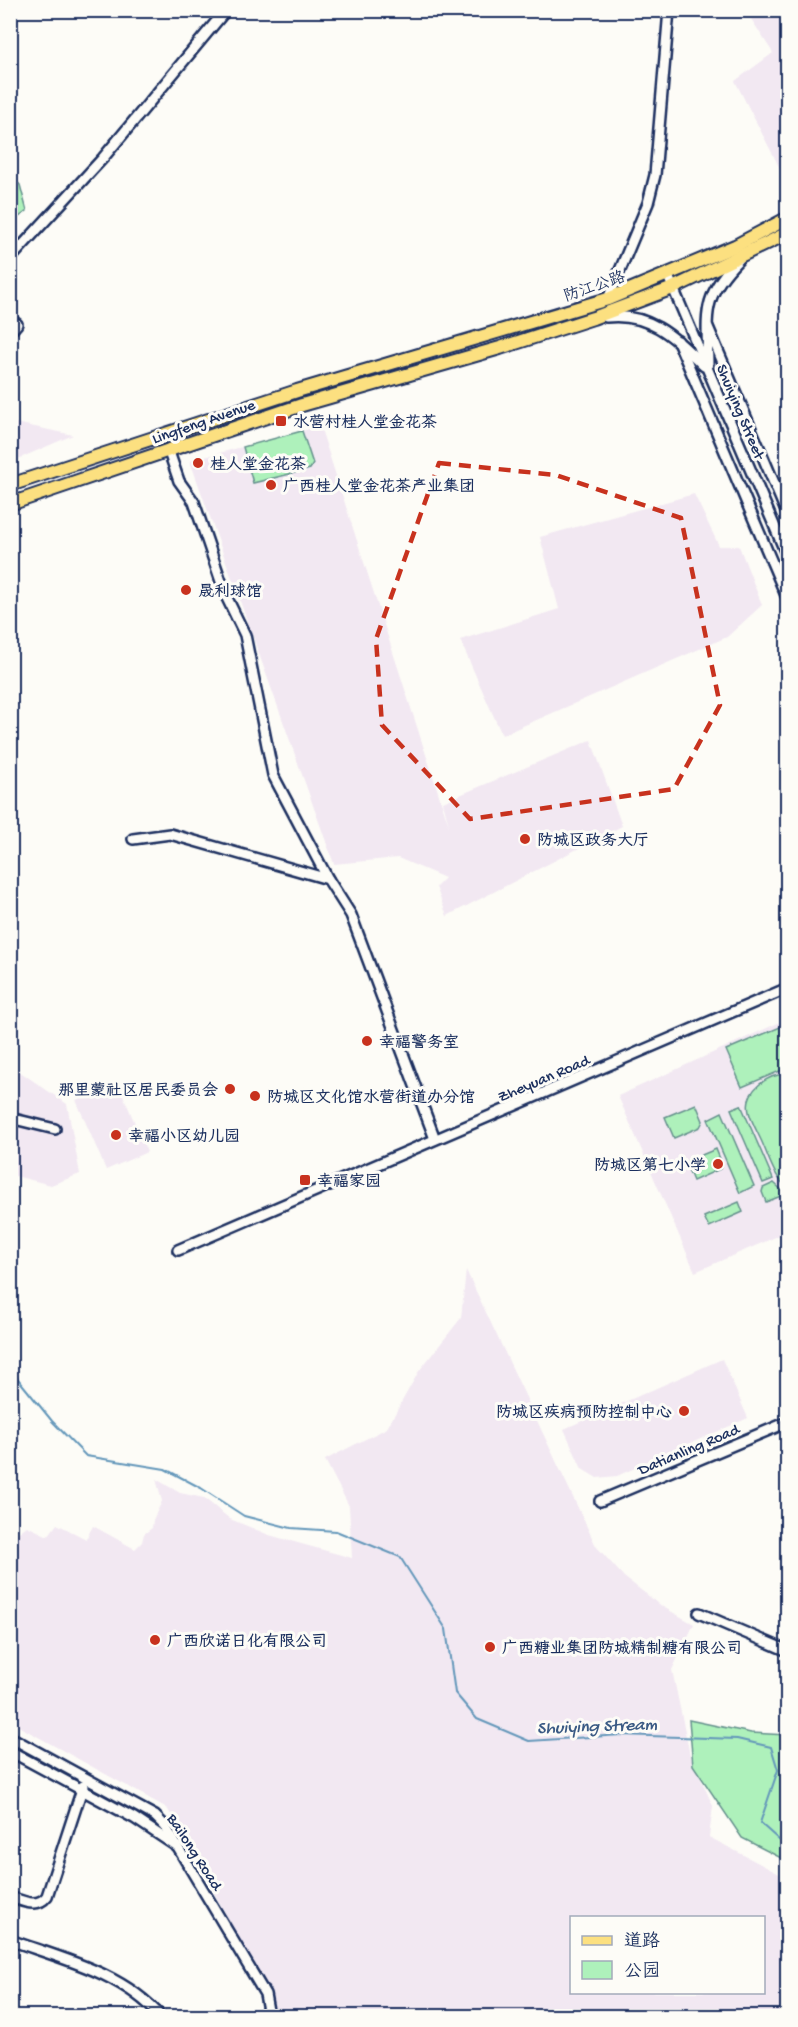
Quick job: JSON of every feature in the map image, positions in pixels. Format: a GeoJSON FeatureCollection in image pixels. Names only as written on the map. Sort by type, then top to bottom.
{"type":"FeatureCollection","features":[{"type":"Feature","properties":{"kind":"main road","name":"防江公路"},"geometry":{"type":"LineString","coordinates":[[408,374],[593,318],[671,282],[788,218]]}},
{"type":"Feature","properties":{"kind":"main road","name":"防江公路"},"geometry":{"type":"LineString","coordinates":[[404,361],[671,282],[740,258],[788,233]]}},
{"type":"Feature","properties":{"kind":"main road","name":"Lingfeng Avenue"},"geometry":{"type":"LineString","coordinates":[[10,485],[297,391],[404,361]]}},
{"type":"Feature","properties":{"kind":"main road","name":"Lingfeng Avenue"},"geometry":{"type":"LineString","coordinates":[[10,504],[302,405],[408,374]]}},
{"type":"Feature","properties":{"kind":"street"},"geometry":{"type":"LineString","coordinates":[[10,259],[103,158],[226,10]]}},
{"type":"Feature","properties":{"kind":"street"},"geometry":{"type":"LineString","coordinates":[[608,299],[648,203],[655,175],[669,10]]}},
{"type":"Feature","properties":{"kind":"street"},"geometry":{"type":"LineString","coordinates":[[708,369],[711,294],[721,277],[740,258]]}},
{"type":"Feature","properties":{"kind":"street","name":"Shuiying Street"},"geometry":{"type":"LineString","coordinates":[[671,282],[788,558]]}},
{"type":"Feature","properties":{"kind":"street"},"geometry":{"type":"LineString","coordinates":[[593,318],[626,315],[644,320],[678,341],[708,369]]}},
{"type":"Feature","properties":{"kind":"street"},"geometry":{"type":"LineString","coordinates":[[10,319],[17,324],[10,332]]}},
{"type":"Feature","properties":{"kind":"street"},"geometry":{"type":"LineString","coordinates":[[708,327],[788,516]]}},
{"type":"Feature","properties":{"kind":"street"},"geometry":{"type":"LineString","coordinates":[[678,341],[788,600]]}},
{"type":"Feature","properties":{"kind":"street"},"geometry":{"type":"LineString","coordinates":[[168,449],[179,481],[194,502],[226,596],[245,635],[273,775],[328,879],[351,915],[435,1139]]}},
{"type":"Feature","properties":{"kind":"street"},"geometry":{"type":"LineString","coordinates":[[133,839],[170,834],[328,879]]}},
{"type":"Feature","properties":{"kind":"street","name":"Zheyuan Road"},"geometry":{"type":"LineString","coordinates":[[178,1250],[788,988]]}},
{"type":"Feature","properties":{"kind":"street"},"geometry":{"type":"LineString","coordinates":[[10,1118],[55,1129]]}},
{"type":"Feature","properties":{"kind":"street","name":"Datianling Road"},"geometry":{"type":"LineString","coordinates":[[600,1501],[788,1422]]}},
{"type":"Feature","properties":{"kind":"street"},"geometry":{"type":"LineString","coordinates":[[699,1613],[788,1651]]}},
{"type":"Feature","properties":{"kind":"street","name":"Bailong Road"},"geometry":{"type":"LineString","coordinates":[[10,1737],[155,1815],[181,1849],[265,1994],[268,2016]]}},
{"type":"Feature","properties":{"kind":"street"},"geometry":{"type":"LineString","coordinates":[[10,1751],[134,1818],[181,1849]]}},
{"type":"Feature","properties":{"kind":"street"},"geometry":{"type":"LineString","coordinates":[[10,1896],[35,1904],[42,1902],[46,1896],[86,1778]]}},
{"type":"Feature","properties":{"kind":"street"},"geometry":{"type":"LineString","coordinates":[[10,1952],[12,1941],[114,1980],[150,2004],[160,2016]]}},
{"type":"Feature","properties":{"kind":"highlighted area"},"geometry":{"type":"Polygon","coordinates":[[[439,463],[556,475],[681,518],[720,705],[674,789],[470,819],[382,725],[376,639],[439,463]]]}},
{"type":"Feature","properties":{"kind":"shaded area"},"geometry":{"type":"Polygon","coordinates":[[[746,11],[787,11],[787,182],[735,81],[773,53],[746,11]]]}},
{"type":"Feature","properties":{"kind":"shaded area"},"geometry":{"type":"Polygon","coordinates":[[[11,422],[73,435],[11,462],[11,422]]]}},
{"type":"Feature","properties":{"kind":"shaded area","name":"广西桂人堂金花茶产业集团"},"geometry":{"type":"Polygon","coordinates":[[[320,426],[449,826],[443,802],[591,740],[622,826],[447,916],[436,887],[445,878],[398,858],[334,864],[190,461],[320,426]]]}},
{"type":"Feature","properties":{"kind":"shaded area"},"geometry":{"type":"Polygon","coordinates":[[[694,494],[719,546],[739,546],[762,605],[727,637],[502,735],[460,640],[559,609],[540,537],[694,494]]]}},
{"type":"Feature","properties":{"kind":"shaded area","name":"防城区第七小学"},"geometry":{"type":"Polygon","coordinates":[[[787,1019],[787,1232],[695,1272],[618,1096],[787,1019]]]}},
{"type":"Feature","properties":{"kind":"shaded area"},"geometry":{"type":"Polygon","coordinates":[[[13,1067],[67,1104],[80,1174],[51,1185],[11,1175],[10,1069],[13,1067]]]}},
{"type":"Feature","properties":{"kind":"shaded area","name":"幸福小区幼儿园"},"geometry":{"type":"Polygon","coordinates":[[[118,1083],[147,1152],[106,1170],[76,1100],[118,1083]]]}},
{"type":"Feature","properties":{"kind":"shaded area","name":"广西糖业集团防城精制糖有限公司"},"geometry":{"type":"Polygon","coordinates":[[[466,1270],[596,1546],[624,1577],[663,1607],[694,1624],[672,1670],[690,1755],[713,1806],[709,1837],[787,1878],[788,2006],[784,2016],[276,2016],[270,2010],[268,1998],[228,1918],[167,1808],[11,1722],[11,1538],[27,1526],[48,1536],[57,1524],[86,1539],[93,1526],[135,1549],[142,1542],[144,1534],[152,1528],[153,1520],[162,1501],[156,1479],[180,1493],[204,1498],[230,1519],[269,1535],[352,1558],[349,1506],[325,1460],[387,1428],[419,1371],[461,1318],[466,1270]]]}},
{"type":"Feature","properties":{"kind":"shaded area","name":"防城区疾病预防控制中心"},"geometry":{"type":"Polygon","coordinates":[[[722,1359],[748,1418],[617,1476],[597,1478],[582,1469],[564,1429],[722,1359]]]}},
{"type":"Feature","properties":{"kind":"green space"},"geometry":{"type":"Polygon","coordinates":[[[11,176],[20,185],[27,211],[11,223],[11,176]]]}},
{"type":"Feature","properties":{"kind":"green space"},"geometry":{"type":"Polygon","coordinates":[[[302,431],[313,464],[310,469],[253,483],[243,447],[302,431]]]}},
{"type":"Feature","properties":{"kind":"green space"},"geometry":{"type":"Polygon","coordinates":[[[785,1025],[787,1068],[742,1087],[726,1050],[785,1025]]]}},
{"type":"Feature","properties":{"kind":"green space"},"geometry":{"type":"Polygon","coordinates":[[[788,1074],[787,1187],[773,1169],[752,1121],[748,1104],[754,1090],[765,1080],[788,1074]]]}},
{"type":"Feature","properties":{"kind":"green space"},"geometry":{"type":"Polygon","coordinates":[[[696,1104],[703,1121],[700,1127],[674,1138],[665,1117],[696,1104]]]}},
{"type":"Feature","properties":{"kind":"green space"},"geometry":{"type":"Polygon","coordinates":[[[741,1105],[773,1179],[763,1183],[731,1109],[741,1105]]]}},
{"type":"Feature","properties":{"kind":"green space"},"geometry":{"type":"Polygon","coordinates":[[[722,1112],[754,1186],[740,1193],[708,1119],[722,1112]]]}},
{"type":"Feature","properties":{"kind":"green space"},"geometry":{"type":"Polygon","coordinates":[[[716,1149],[722,1164],[720,1169],[693,1181],[685,1162],[716,1149]]]}},
{"type":"Feature","properties":{"kind":"green space"},"geometry":{"type":"Polygon","coordinates":[[[774,1183],[786,1194],[766,1202],[762,1192],[763,1188],[774,1183]]]}},
{"type":"Feature","properties":{"kind":"green space"},"geometry":{"type":"Polygon","coordinates":[[[739,1202],[743,1212],[709,1227],[704,1217],[739,1202]]]}},
{"type":"Feature","properties":{"kind":"green space"},"geometry":{"type":"Polygon","coordinates":[[[689,1720],[751,1733],[787,1735],[787,1861],[742,1838],[693,1765],[689,1720]]]}},
{"type":"Feature","properties":{"kind":"waterway","name":"Shuiying Stream"},"geometry":{"type":"LineString","coordinates":[[10,1369],[52,1421],[86,1456],[165,1469],[201,1488],[244,1516],[291,1528],[336,1531],[400,1557],[446,1629],[455,1693],[477,1719],[529,1741],[621,1735],[737,1739],[771,1747],[778,1770],[760,1823],[788,1848]]}},
{"type":"Feature","properties":{"kind":"place","name":"水营村桂人堂金花茶"},"geometry":{"type":"Point","coordinates":[281,421]}},
{"type":"Feature","properties":{"kind":"place","name":"桂人堂金花茶"},"geometry":{"type":"Point","coordinates":[198,463]}},
{"type":"Feature","properties":{"kind":"place","name":"广西桂人堂金花茶产业集团"},"geometry":{"type":"Point","coordinates":[271,485]}},
{"type":"Feature","properties":{"kind":"place","name":"晟利球馆"},"geometry":{"type":"Point","coordinates":[186,590]}},
{"type":"Feature","properties":{"kind":"place","name":"防城区政务大厅"},"geometry":{"type":"Point","coordinates":[525,839]}},
{"type":"Feature","properties":{"kind":"place","name":"幸福警务室"},"geometry":{"type":"Point","coordinates":[367,1041]}},
{"type":"Feature","properties":{"kind":"place","name":"那里蒙社区居民委员会"},"geometry":{"type":"Point","coordinates":[230,1089]}},
{"type":"Feature","properties":{"kind":"place","name":"防城区文化馆水营街道办分馆"},"geometry":{"type":"Point","coordinates":[255,1096]}},
{"type":"Feature","properties":{"kind":"place","name":"幸福小区幼儿园"},"geometry":{"type":"Point","coordinates":[116,1135]}},
{"type":"Feature","properties":{"kind":"place","name":"防城区第七小学"},"geometry":{"type":"Point","coordinates":[718,1164]}},
{"type":"Feature","properties":{"kind":"place","name":"幸福家园"},"geometry":{"type":"Point","coordinates":[305,1180]}},
{"type":"Feature","properties":{"kind":"place","name":"防城区疾病预防控制中心"},"geometry":{"type":"Point","coordinates":[684,1411]}},
{"type":"Feature","properties":{"kind":"place","name":"广西欣诺日化有限公司"},"geometry":{"type":"Point","coordinates":[155,1640]}},
{"type":"Feature","properties":{"kind":"place","name":"广西糖业集团防城精制糖有限公司"},"geometry":{"type":"Point","coordinates":[490,1647]}}]}
